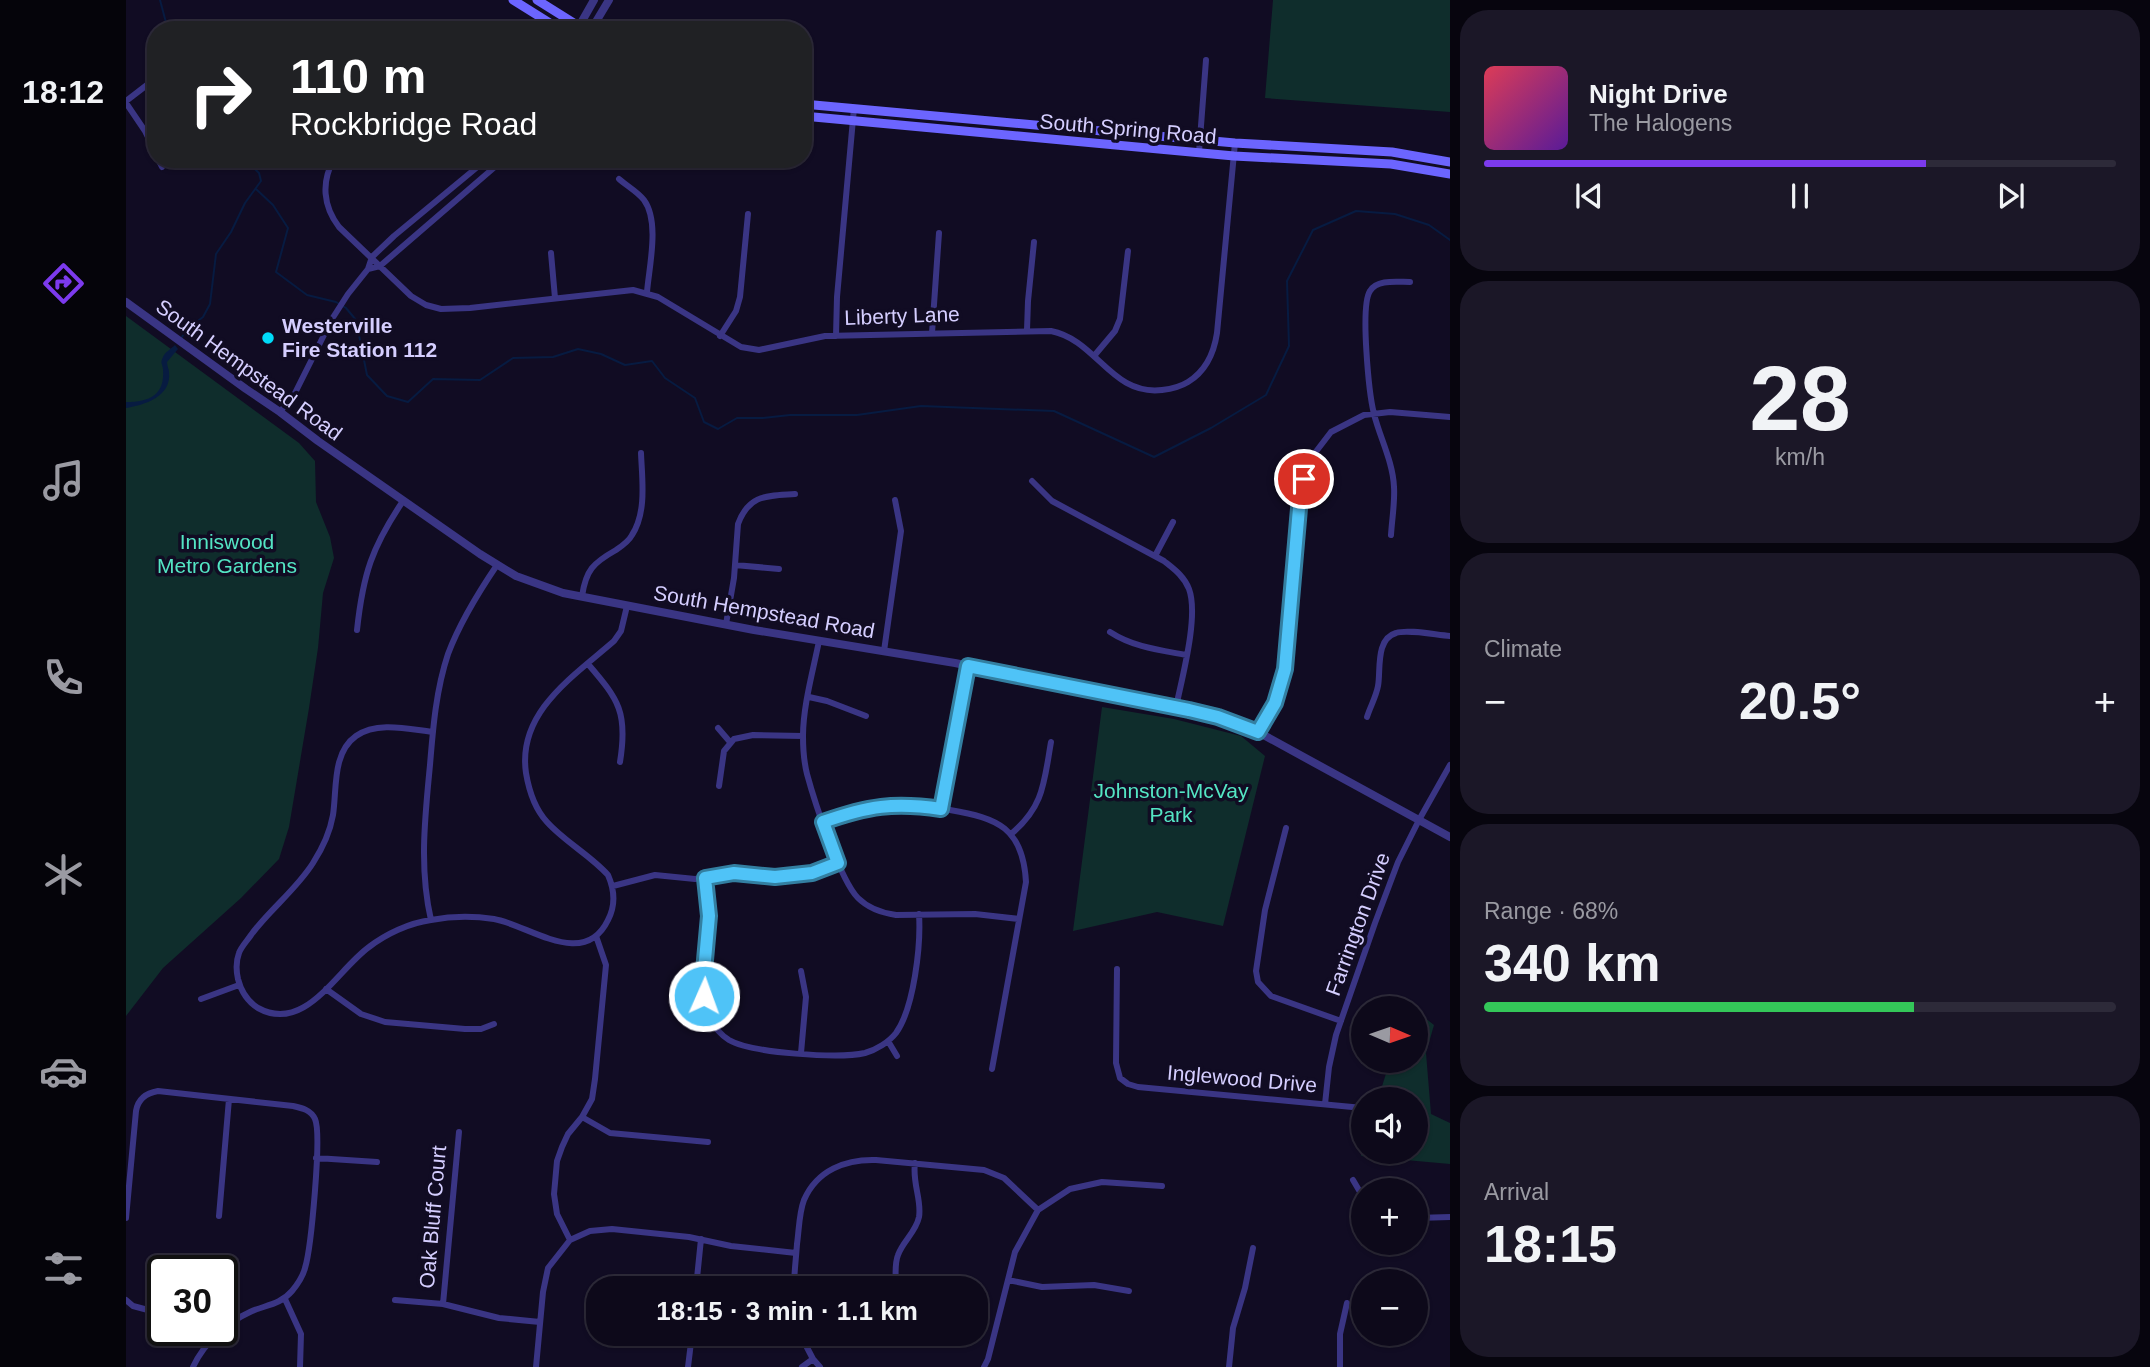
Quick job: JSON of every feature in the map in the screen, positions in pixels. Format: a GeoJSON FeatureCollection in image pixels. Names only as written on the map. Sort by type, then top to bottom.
{"type":"FeatureCollection","features":[{"type":"Feature","properties":{"kind":"main road"},"geometry":{"type":"LineString","coordinates":[[513,0],[547,21]]}},
{"type":"Feature","properties":{"kind":"main road"},"geometry":{"type":"LineString","coordinates":[[537,0],[568,21]]}},
{"type":"Feature","properties":{"kind":"main road","name":"South Spring Road"},"geometry":{"type":"LineString","coordinates":[[812,104],[1235,143],[1392,152],[1450,162]]}},
{"type":"Feature","properties":{"kind":"main road","name":"South Spring Road"},"geometry":{"type":"LineString","coordinates":[[812,117],[1234,156],[1391,164],[1450,174]]}},
{"type":"Feature","properties":{"kind":"main road"},"geometry":{"type":"LineString","coordinates":[[1099,144],[1100,131]]}},
{"type":"Feature","properties":{"kind":"street"},"geometry":{"type":"LineString","coordinates":[[584,21],[594,0]]}},
{"type":"Feature","properties":{"kind":"street"},"geometry":{"type":"LineString","coordinates":[[596,21],[609,0]]}},
{"type":"Feature","properties":{"kind":"street"},"geometry":{"type":"LineString","coordinates":[[1199,152],[1206,61]]}},
{"type":"Feature","properties":{"kind":"street"},"geometry":{"type":"LineString","coordinates":[[147,85],[126,102],[147,135]]}},
{"type":"Feature","properties":{"kind":"street"},"geometry":{"type":"LineString","coordinates":[[836,335],[836,297],[854,108]]}},
{"type":"Feature","properties":{"kind":"street","name":"Liberty Lane"},"geometry":{"type":"LineString","coordinates":[[330,168],[325,188],[328,209],[339,227],[411,296],[426,305],[441,309],[470,308],[633,290],[658,297],[741,347],[759,350],[815,336],[1027,330],[1063,333],[1121,381],[1152,391],[1176,388],[1187,383],[1209,362],[1217,333],[1235,143]]}},
{"type":"Feature","properties":{"kind":"street"},"geometry":{"type":"LineString","coordinates":[[280,412],[295,393],[318,346],[348,294],[368,269],[372,257],[476,168]]}},
{"type":"Feature","properties":{"kind":"street"},"geometry":{"type":"LineString","coordinates":[[368,269],[380,266],[494,168]]}},
{"type":"Feature","properties":{"kind":"street"},"geometry":{"type":"LineString","coordinates":[[619,179],[642,197],[650,212],[653,230],[646,292]]}},
{"type":"Feature","properties":{"kind":"street"},"geometry":{"type":"LineString","coordinates":[[720,336],[736,311],[740,297],[748,214]]}},
{"type":"Feature","properties":{"kind":"street"},"geometry":{"type":"LineString","coordinates":[[932,333],[939,233]]}},
{"type":"Feature","properties":{"kind":"street"},"geometry":{"type":"LineString","coordinates":[[1027,330],[1034,242]]}},
{"type":"Feature","properties":{"kind":"street"},"geometry":{"type":"LineString","coordinates":[[1094,356],[1115,331],[1120,319],[1128,251]]}},
{"type":"Feature","properties":{"kind":"street"},"geometry":{"type":"LineString","coordinates":[[551,253],[555,298]]}},
{"type":"Feature","properties":{"kind":"street"},"geometry":{"type":"LineString","coordinates":[[1391,535],[1394,487],[1392,470],[1374,413],[1368,366],[1366,305],[1368,286],[1410,282]]}},
{"type":"Feature","properties":{"kind":"street","name":"South Hempstead Road"},"geometry":{"type":"LineString","coordinates":[[126,302],[318,442],[516,576],[563,593],[627,606],[968,666],[1218,717],[1258,732],[1450,837]]}},
{"type":"Feature","properties":{"kind":"street"},"geometry":{"type":"LineString","coordinates":[[1258,732],[1275,703],[1285,669],[1300,497],[1308,462],[1331,432],[1364,415],[1390,412],[1450,417]]}},
{"type":"Feature","properties":{"kind":"street"},"geometry":{"type":"LineString","coordinates":[[582,596],[591,568],[632,537],[637,524],[642,484],[641,453]]}},
{"type":"Feature","properties":{"kind":"street"},"geometry":{"type":"LineString","coordinates":[[1032,481],[1052,500],[1179,572],[1189,588],[1193,621],[1176,707]]}},
{"type":"Feature","properties":{"kind":"street"},"geometry":{"type":"LineString","coordinates":[[726,624],[738,524],[745,509],[765,496],[795,494]]}},
{"type":"Feature","properties":{"kind":"street"},"geometry":{"type":"LineString","coordinates":[[884,651],[901,531],[895,500]]}},
{"type":"Feature","properties":{"kind":"street"},"geometry":{"type":"LineString","coordinates":[[357,630],[363,583],[370,560],[403,501]]}},
{"type":"Feature","properties":{"kind":"street"},"geometry":{"type":"LineString","coordinates":[[1155,556],[1173,522]]}},
{"type":"Feature","properties":{"kind":"street"},"geometry":{"type":"LineString","coordinates":[[431,920],[422,851],[439,687],[460,625],[497,565]]}},
{"type":"Feature","properties":{"kind":"street"},"geometry":{"type":"LineString","coordinates":[[735,565],[779,569]]}},
{"type":"Feature","properties":{"kind":"street"},"geometry":{"type":"LineString","coordinates":[[433,732],[386,727],[369,729],[354,737],[342,752],[337,771],[333,817],[324,844],[313,864],[254,930],[239,951],[236,968],[239,985],[256,1007],[272,1014],[288,1014],[308,1007],[349,964],[383,937],[431,920],[468,916],[498,920],[559,943],[575,943],[596,936],[606,926],[614,900],[613,886],[608,875],[546,822],[535,805],[524,762],[527,741],[547,702],[614,641],[621,631],[627,606]]}},
{"type":"Feature","properties":{"kind":"street"},"geometry":{"type":"LineString","coordinates":[[1110,632],[1140,646],[1186,655]]}},
{"type":"Feature","properties":{"kind":"street"},"geometry":{"type":"LineString","coordinates":[[1367,717],[1378,688],[1381,649],[1389,637],[1404,632],[1450,636]]}},
{"type":"Feature","properties":{"kind":"street"},"geometry":{"type":"LineString","coordinates":[[819,641],[803,736],[807,772],[848,887],[859,899],[884,913],[975,914],[1019,919]]}},
{"type":"Feature","properties":{"kind":"street"},"geometry":{"type":"LineString","coordinates":[[588,664],[616,698],[622,714],[623,747],[620,762]]}},
{"type":"Feature","properties":{"kind":"street"},"geometry":{"type":"LineString","coordinates":[[941,809],[968,666]]}},
{"type":"Feature","properties":{"kind":"street"},"geometry":{"type":"LineString","coordinates":[[809,697],[866,716]]}},
{"type":"Feature","properties":{"kind":"street"},"geometry":{"type":"LineString","coordinates":[[718,728],[730,743]]}},
{"type":"Feature","properties":{"kind":"street"},"geometry":{"type":"LineString","coordinates":[[719,786],[724,751],[734,739],[746,736],[803,736]]}},
{"type":"Feature","properties":{"kind":"street"},"geometry":{"type":"LineString","coordinates":[[1011,834],[1029,818],[1035,808],[1043,786],[1051,742]]}},
{"type":"Feature","properties":{"kind":"street","name":"Farrington Drive"},"geometry":{"type":"LineString","coordinates":[[1325,1104],[1329,1067],[1341,1021],[1398,862],[1450,767]]}},
{"type":"Feature","properties":{"kind":"street"},"geometry":{"type":"LineString","coordinates":[[823,822],[853,811],[889,805],[941,809],[988,818],[1000,824],[1020,847],[1025,862],[1026,882],[992,1069]]}},
{"type":"Feature","properties":{"kind":"street"},"geometry":{"type":"LineString","coordinates":[[1286,828],[1265,910],[1256,971],[1258,982],[1271,996],[1341,1021]]}},
{"type":"Feature","properties":{"kind":"street"},"geometry":{"type":"LineString","coordinates":[[613,886],[655,875],[705,878],[734,873],[775,877],[812,873],[838,863]]}},
{"type":"Feature","properties":{"kind":"street"},"geometry":{"type":"LineString","coordinates":[[705,878],[709,916],[704,996],[718,1031],[729,1040],[762,1050],[842,1056],[866,1053],[888,1041],[896,1033],[909,1003],[919,946],[919,915]]}},
{"type":"Feature","properties":{"kind":"street"},"geometry":{"type":"LineString","coordinates":[[570,1240],[555,1204],[558,1161],[568,1134],[592,1099],[596,1079],[604,958],[596,936]]}},
{"type":"Feature","properties":{"kind":"street","name":"Inglewood Drive"},"geometry":{"type":"LineString","coordinates":[[1117,969],[1116,1060],[1120,1078],[1128,1084],[1351,1107]]}},
{"type":"Feature","properties":{"kind":"street"},"geometry":{"type":"LineString","coordinates":[[801,971],[806,997],[802,1053]]}},
{"type":"Feature","properties":{"kind":"street"},"geometry":{"type":"LineString","coordinates":[[201,999],[239,985]]}},
{"type":"Feature","properties":{"kind":"street"},"geometry":{"type":"LineString","coordinates":[[326,989],[361,1014],[385,1022],[465,1029],[494,1024]]}},
{"type":"Feature","properties":{"kind":"street"},"geometry":{"type":"LineString","coordinates":[[888,1041],[897,1056]]}},
{"type":"Feature","properties":{"kind":"street"},"geometry":{"type":"LineString","coordinates":[[126,1218],[136,1111],[143,1097],[158,1091],[293,1106],[313,1115],[317,1127],[316,1158],[305,1270],[285,1299],[238,1320]]}},
{"type":"Feature","properties":{"kind":"street"},"geometry":{"type":"LineString","coordinates":[[219,1216],[229,1099]]}},
{"type":"Feature","properties":{"kind":"street"},"geometry":{"type":"LineString","coordinates":[[582,1117],[610,1133],[708,1142]]}},
{"type":"Feature","properties":{"kind":"street","name":"Oak Bluff Court"},"geometry":{"type":"LineString","coordinates":[[443,1304],[459,1132]]}},
{"type":"Feature","properties":{"kind":"street"},"geometry":{"type":"LineString","coordinates":[[316,1158],[377,1163]]}},
{"type":"Feature","properties":{"kind":"street"},"geometry":{"type":"LineString","coordinates":[[795,1276],[804,1201],[813,1185],[845,1162],[861,1159],[984,1170],[1004,1178],[1038,1210]]}},
{"type":"Feature","properties":{"kind":"street"},"geometry":{"type":"LineString","coordinates":[[896,1276],[898,1255],[916,1226],[919,1213],[914,1183],[915,1163]]}},
{"type":"Feature","properties":{"kind":"street"},"geometry":{"type":"LineString","coordinates":[[984,1367],[1015,1252],[1038,1210],[1070,1189],[1102,1182],[1162,1186]]}},
{"type":"Feature","properties":{"kind":"street"},"geometry":{"type":"LineString","coordinates":[[1428,1218],[1450,1217]]}},
{"type":"Feature","properties":{"kind":"street"},"geometry":{"type":"LineString","coordinates":[[536,1367],[548,1268],[570,1240],[590,1231],[612,1229],[796,1253]]}},
{"type":"Feature","properties":{"kind":"street"},"geometry":{"type":"LineString","coordinates":[[697,1276],[701,1239]]}},
{"type":"Feature","properties":{"kind":"street"},"geometry":{"type":"LineString","coordinates":[[1229,1367],[1233,1328],[1245,1287],[1252,1248]]}},
{"type":"Feature","properties":{"kind":"street"},"geometry":{"type":"LineString","coordinates":[[1008,1280],[1042,1286],[1094,1284],[1129,1290]]}},
{"type":"Feature","properties":{"kind":"street"},"geometry":{"type":"LineString","coordinates":[[285,1299],[301,1334],[300,1367]]}},
{"type":"Feature","properties":{"kind":"street"},"geometry":{"type":"LineString","coordinates":[[126,1300],[133,1306],[147,1310]]}},
{"type":"Feature","properties":{"kind":"street"},"geometry":{"type":"LineString","coordinates":[[395,1300],[443,1304],[499,1318],[540,1322]]}},
{"type":"Feature","properties":{"kind":"street"},"geometry":{"type":"LineString","coordinates":[[1340,1367],[1340,1335],[1346,1303]]}},
{"type":"Feature","properties":{"kind":"street"},"geometry":{"type":"LineString","coordinates":[[193,1367],[206,1346]]}},
{"type":"Feature","properties":{"kind":"street"},"geometry":{"type":"LineString","coordinates":[[688,1367],[690,1346]]}},
{"type":"Feature","properties":{"kind":"street"},"geometry":{"type":"LineString","coordinates":[[806,1346],[820,1367]]}},
{"type":"Feature","properties":{"kind":"street"},"geometry":{"type":"LineString","coordinates":[[802,1367],[813,1359]]}},
{"type":"Feature","properties":{"kind":"green space"},"geometry":{"type":"Polygon","coordinates":[[[1273,0],[1450,0],[1450,112],[1265,98],[1273,0]]]}},
{"type":"Feature","properties":{"kind":"green space","name":"Inniswood Metro Gardens"},"geometry":{"type":"Polygon","coordinates":[[[126,316],[299,443],[315,461],[316,502],[330,537],[334,558],[323,593],[309,708],[289,827],[279,859],[241,898],[163,968],[126,1016],[126,316]]]}},
{"type":"Feature","properties":{"kind":"green space","name":"Johnston-McVay Park"},"geometry":{"type":"Polygon","coordinates":[[[1102,707],[1174,719],[1241,736],[1265,756],[1223,926],[1157,912],[1073,931],[1102,707]]]}},
{"type":"Feature","properties":{"kind":"green space"},"geometry":{"type":"Polygon","coordinates":[[[1428,1020],[1434,1025],[1428,1046],[1428,1020]]]}},
{"type":"Feature","properties":{"kind":"green space"},"geometry":{"type":"Polygon","coordinates":[[[1386,1073],[1428,1073],[1431,1114],[1450,1123],[1450,1164],[1428,1162],[1428,1087],[1382,1087],[1386,1073]]]}},
{"type":"Feature","properties":{"kind":"water"},"geometry":{"type":"Polygon","coordinates":[[[175,345],[178,349],[167,362],[169,381],[166,388],[148,402],[126,408],[126,402],[149,398],[158,391],[163,378],[162,359],[175,345]]]}},
{"type":"Feature","properties":{"kind":"waterway"},"geometry":{"type":"LineString","coordinates":[[160,0],[166,21]]}},
{"type":"Feature","properties":{"kind":"waterway"},"geometry":{"type":"LineString","coordinates":[[182,337],[186,330],[203,317],[210,304],[216,254],[261,181],[259,173],[254,168]]}},
{"type":"Feature","properties":{"kind":"waterway"},"geometry":{"type":"LineString","coordinates":[[256,189],[273,205],[288,228],[276,272],[307,295],[336,302],[346,308],[356,320],[367,375],[387,396],[408,402],[433,379],[480,380],[513,358],[553,357],[578,349],[601,354],[625,365],[652,361],[665,378],[695,398],[704,422],[718,429],[737,418],[857,415],[921,406],[1054,411],[1154,457],[1211,428],[1266,395],[1289,346],[1287,281],[1313,230],[1356,211],[1395,214],[1429,225],[1450,240]]}},
{"type":"Feature","properties":{"kind":"place","name":"Westerville Fire Station 112"},"geometry":{"type":"Point","coordinates":[268,338]}},
{"type":"Feature","properties":{"kind":"route"},"geometry":{"type":"LineString","coordinates":[[704,996],[709,916],[705,878],[734,873],[775,877],[812,873],[838,863],[823,822],[871,807],[899,804],[941,809],[968,666],[1189,710],[1218,717],[1258,732],[1275,703],[1285,669],[1300,497],[1304,479]]}}]}
